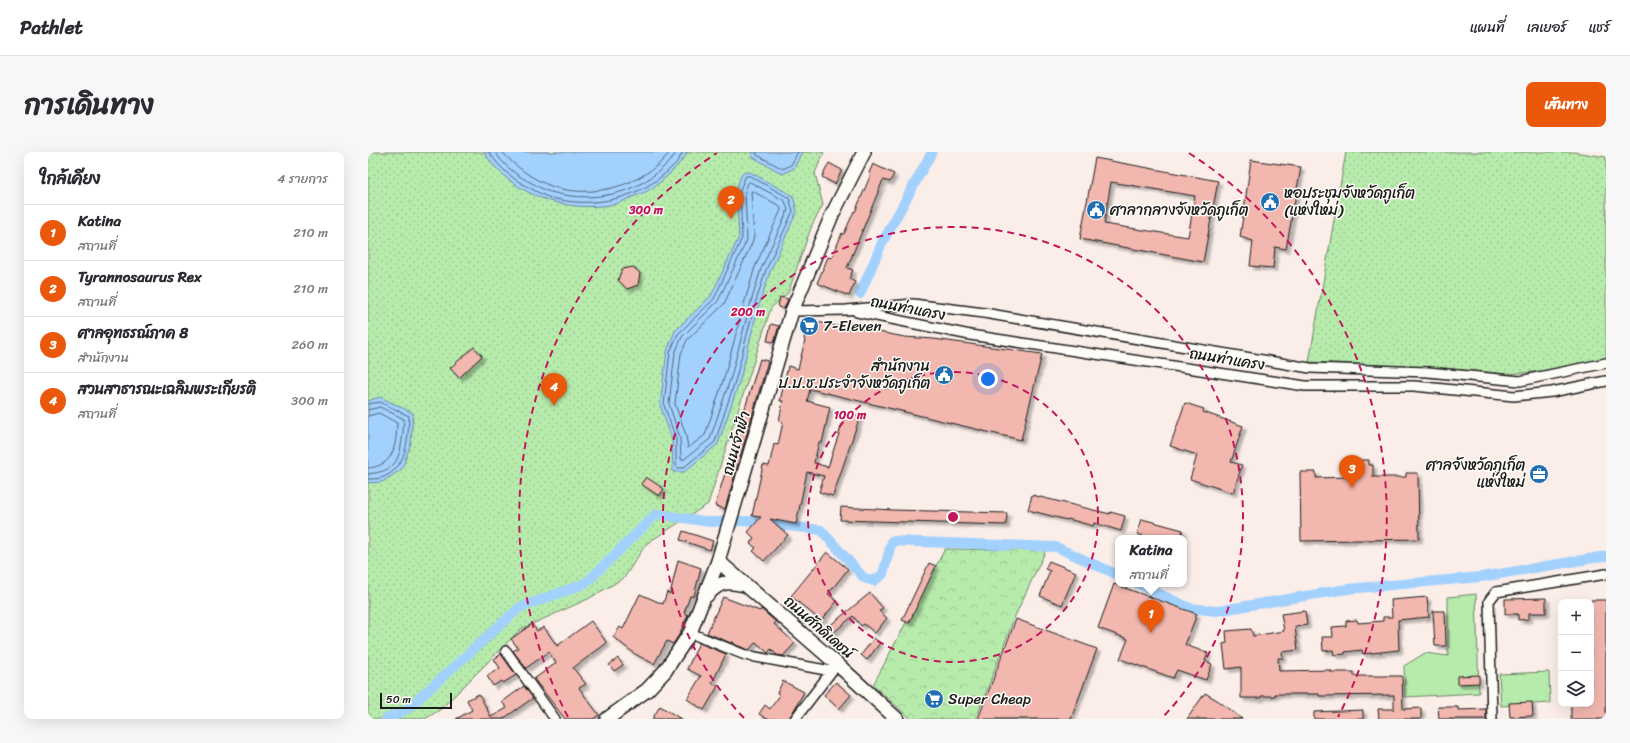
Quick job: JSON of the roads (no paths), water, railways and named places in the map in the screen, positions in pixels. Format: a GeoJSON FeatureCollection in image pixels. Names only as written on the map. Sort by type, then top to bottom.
{"type":"FeatureCollection","features":[{"type":"Feature","properties":{"kind":"main road","name":"ถนนเจ้าฟ้า"},"geometry":{"type":"LineString","coordinates":[[607,719],[652,686],[665,671],[690,633],[705,598],[718,561],[792,311],[832,215],[864,152]]}},
{"type":"Feature","properties":{"kind":"main road","name":"ถนนศักดิเดชน์"},"geometry":{"type":"LineString","coordinates":[[718,561],[834,667],[897,719]]}},
{"type":"Feature","properties":{"kind":"main road"},"geometry":{"type":"LineString","coordinates":[[705,598],[716,585],[722,583],[732,582],[745,585]]}},
{"type":"Feature","properties":{"kind":"street","name":"ถนนท่าแครง"},"geometry":{"type":"LineString","coordinates":[[792,311],[846,310],[913,304],[984,313],[1310,368],[1428,372],[1520,381],[1606,363]]}},
{"type":"Feature","properties":{"kind":"street","name":"ถนนท่าแครง"},"geometry":{"type":"LineString","coordinates":[[846,310],[970,335],[1305,386],[1414,386],[1514,396],[1552,392],[1606,381]]}},
{"type":"Feature","properties":{"kind":"street"},"geometry":{"type":"LineString","coordinates":[[1361,386],[1362,370]]}},
{"type":"Feature","properties":{"kind":"street"},"geometry":{"type":"LineString","coordinates":[[1492,719],[1488,601],[1496,592],[1606,574]]}},
{"type":"Feature","properties":{"kind":"street"},"geometry":{"type":"LineString","coordinates":[[690,633],[745,655],[834,667],[794,719]]}},
{"type":"Feature","properties":{"kind":"street"},"geometry":{"type":"LineString","coordinates":[[506,651],[555,719]]}},
{"type":"Feature","properties":{"kind":"water"},"geometry":{"type":"Polygon","coordinates":[[[484,152],[688,152],[661,182],[643,193],[617,203],[597,206],[578,206],[541,198],[524,190],[509,180],[495,167],[484,152]]]}},
{"type":"Feature","properties":{"kind":"water"},"geometry":{"type":"Polygon","coordinates":[[[753,152],[802,152],[794,168],[783,174],[751,156],[753,152]]]}},
{"type":"Feature","properties":{"kind":"water"},"geometry":{"type":"Polygon","coordinates":[[[750,172],[793,196],[797,211],[770,272],[758,308],[740,380],[718,444],[684,472],[673,472],[672,439],[660,405],[667,351],[675,331],[711,296],[739,237],[736,190],[742,173],[750,172]]]}},
{"type":"Feature","properties":{"kind":"water"},"geometry":{"type":"Polygon","coordinates":[[[380,397],[413,413],[411,443],[402,469],[382,482],[368,483],[368,401],[380,397]]]}},
{"type":"Feature","properties":{"kind":"waterway"},"geometry":{"type":"LineString","coordinates":[[860,294],[882,243],[932,152]]}},
{"type":"Feature","properties":{"kind":"waterway"},"geometry":{"type":"LineString","coordinates":[[386,719],[407,709],[519,608],[586,583],[656,514],[710,522],[747,521],[821,530],[864,578],[874,581],[883,574],[892,541],[1056,547],[1115,574]]}},
{"type":"Feature","properties":{"kind":"waterway"},"geometry":{"type":"LineString","coordinates":[[1144,587],[1190,608],[1216,611],[1347,589],[1481,577],[1606,556]]}},
{"type":"Feature","properties":{"kind":"place","name":"หอประชุมจังหวัดภูเก็ต (แห่งใหม่)"},"geometry":{"type":"Point","coordinates":[1270,202]}},
{"type":"Feature","properties":{"kind":"place","name":"ศาลากลางจังหวัดภูเก็ต"},"geometry":{"type":"Point","coordinates":[1096,210]}},
{"type":"Feature","properties":{"kind":"place","name":"Tyrannosaurus Rex"},"geometry":{"type":"Point","coordinates":[731,219]}},
{"type":"Feature","properties":{"kind":"place","name":"7-Eleven"},"geometry":{"type":"Point","coordinates":[809,326]}},
{"type":"Feature","properties":{"kind":"place","name":"สำนักงาน ป.ป.ช.ประจำจังหวัดภูเก็ต"},"geometry":{"type":"Point","coordinates":[944,375]}},
{"type":"Feature","properties":{"kind":"place","name":"สวนสาธารณะเฉลิมพระเกียรติ"},"geometry":{"type":"Point","coordinates":[554,406]}},
{"type":"Feature","properties":{"kind":"place","name":"ศาลจังหวัดภูเก็ต แห่งใหม่"},"geometry":{"type":"Point","coordinates":[1539,474]}},
{"type":"Feature","properties":{"kind":"place","name":"ศาลอุทธรณ์ภาค 8"},"geometry":{"type":"Point","coordinates":[1352,488]}},
{"type":"Feature","properties":{"kind":"place","name":"Katina"},"geometry":{"type":"Point","coordinates":[1151,633]}},
{"type":"Feature","properties":{"kind":"place","name":"Super Cheap"},"geometry":{"type":"Point","coordinates":[934,699]}}]}
